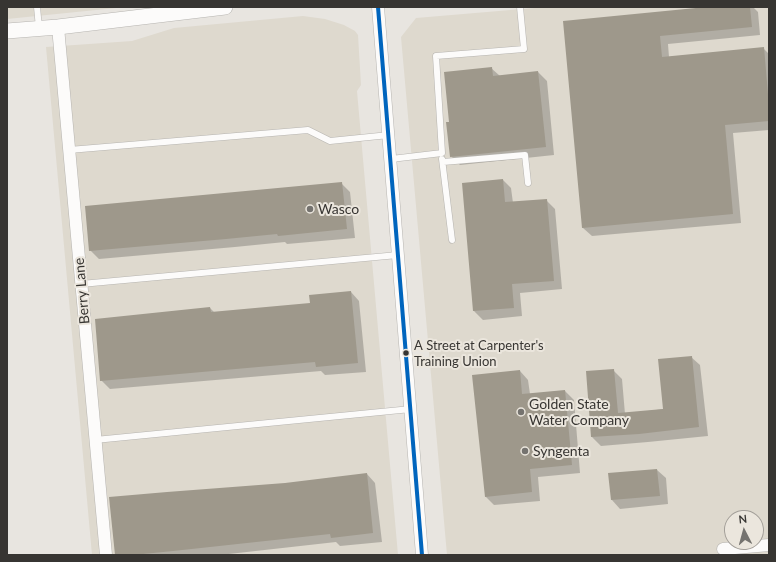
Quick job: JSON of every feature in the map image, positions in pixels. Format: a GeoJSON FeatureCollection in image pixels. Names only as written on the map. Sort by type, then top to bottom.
{"type":"FeatureCollection","features":[{"type":"Feature","properties":{"kind":"street"},"geometry":{"type":"LineString","coordinates":[[7,31],[58,27],[225,7]]}},
{"type":"Feature","properties":{"kind":"street"},"geometry":{"type":"LineString","coordinates":[[378,7],[422,555]]}},
{"type":"Feature","properties":{"kind":"street","name":"Berry Lane"},"geometry":{"type":"LineString","coordinates":[[58,27],[106,555]]}},
{"type":"Feature","properties":{"kind":"street"},"geometry":{"type":"LineString","coordinates":[[721,550],[769,545]]}},
{"type":"Feature","properties":{"kind":"lane"},"geometry":{"type":"LineString","coordinates":[[37,7],[39,28]]}},
{"type":"Feature","properties":{"kind":"lane"},"geometry":{"type":"LineString","coordinates":[[452,240],[442,153],[436,56],[524,49],[520,7]]}},
{"type":"Feature","properties":{"kind":"lane"},"geometry":{"type":"LineString","coordinates":[[69,150],[308,130],[330,141],[389,135]]}},
{"type":"Feature","properties":{"kind":"lane"},"geometry":{"type":"LineString","coordinates":[[391,159],[442,153]]}},
{"type":"Feature","properties":{"kind":"lane"},"geometry":{"type":"LineString","coordinates":[[443,162],[525,155],[528,183]]}},
{"type":"Feature","properties":{"kind":"lane"},"geometry":{"type":"LineString","coordinates":[[81,284],[398,254]]}},
{"type":"Feature","properties":{"kind":"lane"},"geometry":{"type":"LineString","coordinates":[[95,440],[411,409]]}},
{"type":"Feature","properties":{"kind":"shaded area"},"geometry":{"type":"Polygon","coordinates":[[[7,7],[126,7],[7,19],[7,7]]]}},
{"type":"Feature","properties":{"kind":"shaded area"},"geometry":{"type":"Polygon","coordinates":[[[546,7],[769,7],[769,555],[447,555],[401,37],[416,18],[546,7]]]}},
{"type":"Feature","properties":{"kind":"shaded area"},"geometry":{"type":"Polygon","coordinates":[[[303,16],[325,19],[344,25],[355,31],[358,35],[361,85],[357,91],[398,555],[92,555],[46,47],[132,41],[174,28],[303,16]]]}},
{"type":"Feature","properties":{"kind":"building"},"geometry":{"type":"Polygon","coordinates":[[[706,7],[750,7],[752,27],[660,36],[662,57],[764,47],[769,121],[725,125],[733,214],[582,228],[563,21],[706,7]]]}},
{"type":"Feature","properties":{"kind":"building"},"geometry":{"type":"Polygon","coordinates":[[[492,67],[493,76],[538,71],[546,147],[450,157],[446,122],[449,122],[444,72],[492,67]]]}},
{"type":"Feature","properties":{"kind":"building"},"geometry":{"type":"Polygon","coordinates":[[[503,179],[505,202],[547,199],[554,281],[512,284],[514,308],[473,311],[462,183],[503,179]]]}},
{"type":"Feature","properties":{"kind":"building"},"geometry":{"type":"Polygon","coordinates":[[[342,182],[347,229],[89,251],[85,206],[342,182]]]}},
{"type":"Feature","properties":{"kind":"building"},"geometry":{"type":"Polygon","coordinates":[[[351,291],[358,363],[316,367],[315,362],[100,381],[95,319],[210,307],[211,312],[310,303],[309,295],[351,291]]]}},
{"type":"Feature","properties":{"kind":"building"},"geometry":{"type":"Polygon","coordinates":[[[692,356],[699,427],[639,434],[591,437],[586,371],[614,369],[618,413],[663,409],[658,359],[692,356]]]}},
{"type":"Feature","properties":{"kind":"building"},"geometry":{"type":"Polygon","coordinates":[[[520,370],[522,394],[565,390],[572,465],[530,469],[532,492],[485,497],[472,375],[520,370]]]}},
{"type":"Feature","properties":{"kind":"building"},"geometry":{"type":"Polygon","coordinates":[[[657,469],[660,496],[611,500],[608,473],[657,469]]]}},
{"type":"Feature","properties":{"kind":"building"},"geometry":{"type":"Polygon","coordinates":[[[367,473],[373,533],[331,538],[330,534],[133,555],[115,555],[109,497],[285,483],[367,473]]]}},
{"type":"Feature","properties":{"kind":"transit line"},"geometry":{"type":"LineString","coordinates":[[378,7],[422,555]]}},
{"type":"Feature","properties":{"kind":"place","name":"Wasco"},"geometry":{"type":"Point","coordinates":[310,209]}},
{"type":"Feature","properties":{"kind":"place","name":"A Street at Carpenter's Training Union"},"geometry":{"type":"Point","coordinates":[406,353]}},
{"type":"Feature","properties":{"kind":"place","name":"Golden State Water Company"},"geometry":{"type":"Point","coordinates":[521,412]}},
{"type":"Feature","properties":{"kind":"place","name":"Syngenta"},"geometry":{"type":"Point","coordinates":[525,451]}}]}
